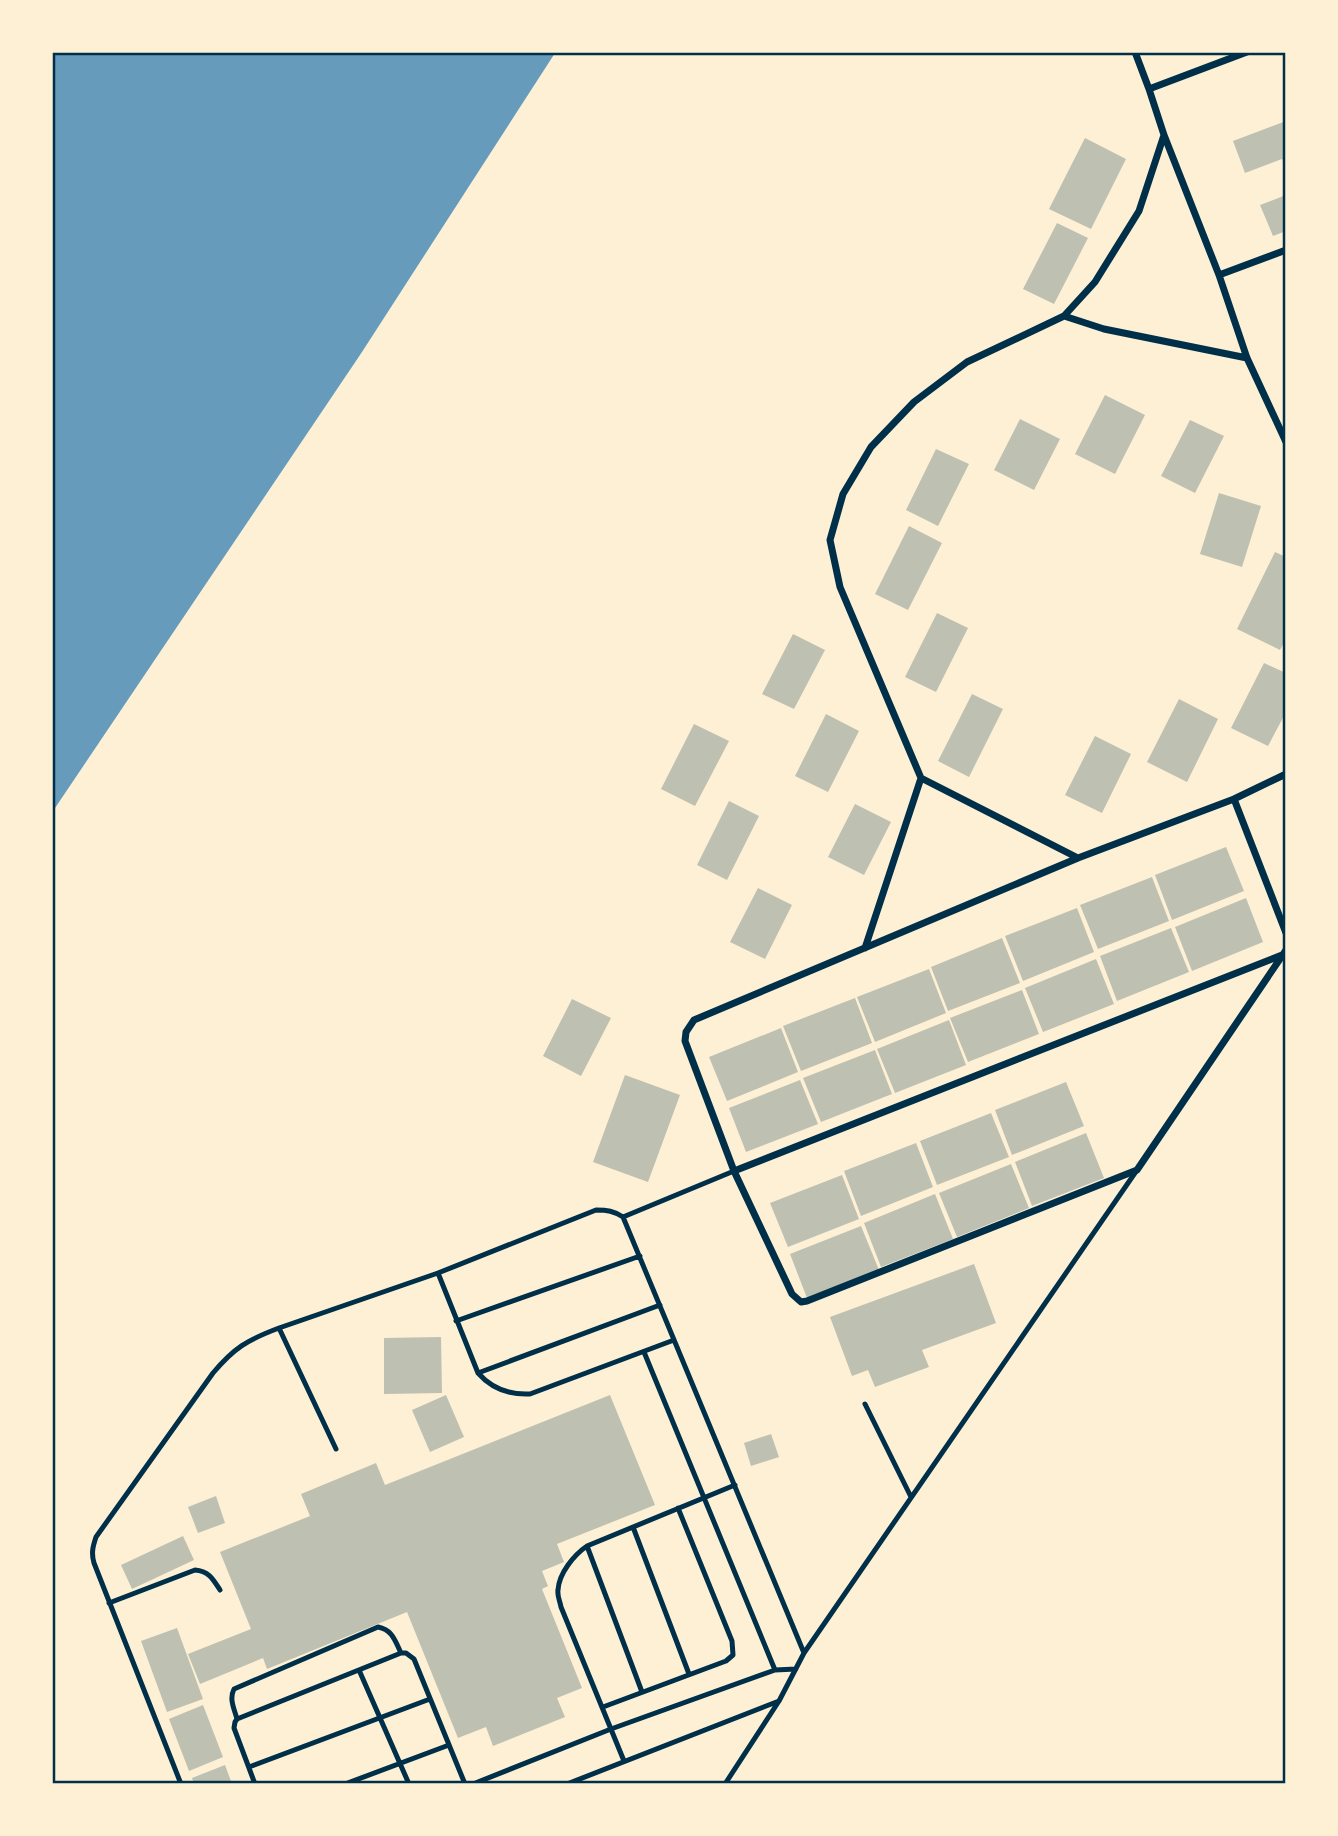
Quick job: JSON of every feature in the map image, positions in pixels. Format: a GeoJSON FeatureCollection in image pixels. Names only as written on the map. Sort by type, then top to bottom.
{"type":"FeatureCollection","features":[{"type":"Feature","properties":{"kind":"street"},"geometry":{"type":"LineString","coordinates":[[1135,52],[1164,135],[1219,275],[1247,358],[1286,442]]}},
{"type":"Feature","properties":{"kind":"street"},"geometry":{"type":"LineString","coordinates":[[1149,89],[1247,52]]}},
{"type":"Feature","properties":{"kind":"street"},"geometry":{"type":"LineString","coordinates":[[1078,858],[921,778],[840,587],[830,540],[843,494],[871,447],[914,402],[967,362],[1064,316],[1095,282],[1139,211],[1164,135]]}},
{"type":"Feature","properties":{"kind":"street"},"geometry":{"type":"LineString","coordinates":[[1219,275],[1286,250]]}},
{"type":"Feature","properties":{"kind":"street"},"geometry":{"type":"LineString","coordinates":[[1064,316],[1104,329],[1247,358]]}},
{"type":"Feature","properties":{"kind":"street"},"geometry":{"type":"LineString","coordinates":[[1284,952],[1137,1170],[801,1302],[792,1294],[734,1171],[685,1041],[685,1032],[694,1020],[1078,858],[1234,799],[1286,774]]}},
{"type":"Feature","properties":{"kind":"street"},"geometry":{"type":"LineString","coordinates":[[865,948],[921,778]]}},
{"type":"Feature","properties":{"kind":"street"},"geometry":{"type":"LineString","coordinates":[[1234,799],[1286,933]]}},
{"type":"Feature","properties":{"kind":"street"},"geometry":{"type":"LineString","coordinates":[[734,1171],[1284,952]]}},
{"type":"Feature","properties":{"kind":"lane"},"geometry":{"type":"LineString","coordinates":[[725,1783],[779,1701],[804,1653],[1137,1170]]}},
{"type":"Feature","properties":{"kind":"lane"},"geometry":{"type":"LineString","coordinates":[[624,1217],[734,1171]]}},
{"type":"Feature","properties":{"kind":"lane"},"geometry":{"type":"LineString","coordinates":[[181,1783],[92,1557],[96,1537],[213,1373],[235,1349],[253,1337],[438,1272],[596,1210],[608,1210],[624,1217],[804,1653]]}},
{"type":"Feature","properties":{"kind":"lane"},"geometry":{"type":"LineString","coordinates":[[456,1321],[640,1256]]}},
{"type":"Feature","properties":{"kind":"lane"},"geometry":{"type":"LineString","coordinates":[[438,1272],[478,1373],[489,1385],[509,1393],[530,1394],[674,1340]]}},
{"type":"Feature","properties":{"kind":"lane"},"geometry":{"type":"LineString","coordinates":[[478,1373],[660,1305]]}},
{"type":"Feature","properties":{"kind":"lane"},"geometry":{"type":"LineString","coordinates":[[279,1328],[335,1449]]}},
{"type":"Feature","properties":{"kind":"lane"},"geometry":{"type":"LineString","coordinates":[[644,1352],[775,1670]]}},
{"type":"Feature","properties":{"kind":"lane"},"geometry":{"type":"LineString","coordinates":[[865,1404],[911,1497]]}},
{"type":"Feature","properties":{"kind":"lane"},"geometry":{"type":"LineString","coordinates":[[624,1761],[561,1607],[558,1586],[568,1565],[576,1554],[587,1546],[735,1486]]}},
{"type":"Feature","properties":{"kind":"lane"},"geometry":{"type":"LineString","coordinates":[[603,1707],[726,1661],[733,1655],[732,1641],[678,1508]]}},
{"type":"Feature","properties":{"kind":"lane"},"geometry":{"type":"LineString","coordinates":[[633,1527],[689,1674]]}},
{"type":"Feature","properties":{"kind":"lane"},"geometry":{"type":"LineString","coordinates":[[587,1546],[642,1692]]}},
{"type":"Feature","properties":{"kind":"lane"},"geometry":{"type":"LineString","coordinates":[[109,1604],[195,1570],[210,1574],[220,1590]]}},
{"type":"Feature","properties":{"kind":"lane"},"geometry":{"type":"LineString","coordinates":[[255,1783],[234,1728],[237,1719],[231,1694],[234,1689],[378,1627],[392,1633],[401,1653]]}},
{"type":"Feature","properties":{"kind":"lane"},"geometry":{"type":"LineString","coordinates":[[237,1719],[401,1653],[410,1655],[465,1783]]}},
{"type":"Feature","properties":{"kind":"lane"},"geometry":{"type":"LineString","coordinates":[[473,1783],[611,1729],[775,1670],[796,1669]]}},
{"type":"Feature","properties":{"kind":"lane"},"geometry":{"type":"LineString","coordinates":[[359,1670],[409,1783]]}},
{"type":"Feature","properties":{"kind":"lane"},"geometry":{"type":"LineString","coordinates":[[249,1767],[430,1699]]}},
{"type":"Feature","properties":{"kind":"lane"},"geometry":{"type":"LineString","coordinates":[[568,1783],[779,1701]]}},
{"type":"Feature","properties":{"kind":"lane"},"geometry":{"type":"LineString","coordinates":[[345,1783],[449,1745]]}},
{"type":"Feature","properties":{"kind":"water"},"geometry":{"type":"Polygon","coordinates":[[[53,52],[555,53],[362,352],[53,811],[53,52]]]}},
{"type":"Feature","properties":{"kind":"building"},"geometry":{"type":"Polygon","coordinates":[[[1286,121],[1286,168],[1282,159],[1245,173],[1233,141],[1286,121]]]}},
{"type":"Feature","properties":{"kind":"building"},"geometry":{"type":"Polygon","coordinates":[[[1085,138],[1126,159],[1091,229],[1049,209],[1085,138]]]}},
{"type":"Feature","properties":{"kind":"building"},"geometry":{"type":"Polygon","coordinates":[[[1286,195],[1286,231],[1273,236],[1260,205],[1286,195]]]}},
{"type":"Feature","properties":{"kind":"building"},"geometry":{"type":"Polygon","coordinates":[[[1057,223],[1088,238],[1054,304],[1023,289],[1057,223]]]}},
{"type":"Feature","properties":{"kind":"building"},"geometry":{"type":"Polygon","coordinates":[[[1105,395],[1145,415],[1115,474],[1075,454],[1105,395]]]}},
{"type":"Feature","properties":{"kind":"building"},"geometry":{"type":"Polygon","coordinates":[[[1020,419],[1060,439],[1034,490],[994,470],[1020,419]]]}},
{"type":"Feature","properties":{"kind":"building"},"geometry":{"type":"Polygon","coordinates":[[[1190,420],[1224,436],[1195,493],[1161,476],[1190,420]]]}},
{"type":"Feature","properties":{"kind":"building"},"geometry":{"type":"Polygon","coordinates":[[[936,449],[969,464],[938,526],[906,510],[936,449]]]}},
{"type":"Feature","properties":{"kind":"building"},"geometry":{"type":"Polygon","coordinates":[[[1219,493],[1261,506],[1242,567],[1200,554],[1219,493]]]}},
{"type":"Feature","properties":{"kind":"building"},"geometry":{"type":"Polygon","coordinates":[[[909,526],[942,543],[908,610],[875,594],[909,526]]]}},
{"type":"Feature","properties":{"kind":"building"},"geometry":{"type":"Polygon","coordinates":[[[1275,552],[1286,557],[1286,639],[1280,650],[1237,629],[1275,552]]]}},
{"type":"Feature","properties":{"kind":"building"},"geometry":{"type":"Polygon","coordinates":[[[937,613],[968,628],[936,692],[905,677],[937,613]]]}},
{"type":"Feature","properties":{"kind":"building"},"geometry":{"type":"Polygon","coordinates":[[[793,634],[825,650],[794,709],[762,694],[793,634]]]}},
{"type":"Feature","properties":{"kind":"building"},"geometry":{"type":"Polygon","coordinates":[[[1264,663],[1286,673],[1286,712],[1268,746],[1231,728],[1264,663]]]}},
{"type":"Feature","properties":{"kind":"building"},"geometry":{"type":"Polygon","coordinates":[[[972,694],[1003,709],[969,777],[938,761],[972,694]]]}},
{"type":"Feature","properties":{"kind":"building"},"geometry":{"type":"Polygon","coordinates":[[[1179,699],[1218,719],[1187,782],[1147,762],[1179,699]]]}},
{"type":"Feature","properties":{"kind":"building"},"geometry":{"type":"Polygon","coordinates":[[[826,714],[859,731],[828,792],[795,776],[826,714]]]}},
{"type":"Feature","properties":{"kind":"building"},"geometry":{"type":"Polygon","coordinates":[[[694,724],[729,741],[695,806],[661,789],[694,724]]]}},
{"type":"Feature","properties":{"kind":"building"},"geometry":{"type":"Polygon","coordinates":[[[1095,736],[1131,754],[1102,813],[1065,795],[1095,736]]]}},
{"type":"Feature","properties":{"kind":"building"},"geometry":{"type":"Polygon","coordinates":[[[729,801],[759,816],[727,880],[697,865],[729,801]]]}},
{"type":"Feature","properties":{"kind":"building"},"geometry":{"type":"Polygon","coordinates":[[[855,804],[891,822],[864,875],[828,857],[855,804]]]}},
{"type":"Feature","properties":{"kind":"building"},"geometry":{"type":"Polygon","coordinates":[[[1226,847],[1244,891],[1172,920],[1155,875],[1226,847]]]}},
{"type":"Feature","properties":{"kind":"building"},"geometry":{"type":"Polygon","coordinates":[[[1152,877],[1169,921],[1098,949],[1080,905],[1152,877]]]}},
{"type":"Feature","properties":{"kind":"building"},"geometry":{"type":"Polygon","coordinates":[[[758,888],[792,905],[765,959],[730,942],[758,888]]]}},
{"type":"Feature","properties":{"kind":"building"},"geometry":{"type":"Polygon","coordinates":[[[1246,898],[1263,942],[1192,971],[1175,927],[1246,898]]]}},
{"type":"Feature","properties":{"kind":"building"},"geometry":{"type":"Polygon","coordinates":[[[1077,908],[1094,952],[1023,981],[1005,936],[1077,908]]]}},
{"type":"Feature","properties":{"kind":"building"},"geometry":{"type":"Polygon","coordinates":[[[1171,928],[1189,972],[1117,1001],[1100,956],[1171,928]]]}},
{"type":"Feature","properties":{"kind":"building"},"geometry":{"type":"Polygon","coordinates":[[[1002,938],[1020,983],[948,1011],[931,967],[1002,938]]]}},
{"type":"Feature","properties":{"kind":"building"},"geometry":{"type":"Polygon","coordinates":[[[1096,959],[1114,1004],[1043,1032],[1025,988],[1096,959]]]}},
{"type":"Feature","properties":{"kind":"building"},"geometry":{"type":"Polygon","coordinates":[[[929,969],[946,1013],[875,1042],[857,997],[929,969]]]}},
{"type":"Feature","properties":{"kind":"building"},"geometry":{"type":"Polygon","coordinates":[[[1022,990],[1039,1034],[968,1062],[950,1018],[1022,990]]]}},
{"type":"Feature","properties":{"kind":"building"},"geometry":{"type":"Polygon","coordinates":[[[855,998],[872,1043],[801,1071],[783,1026],[855,998]]]}},
{"type":"Feature","properties":{"kind":"building"},"geometry":{"type":"Polygon","coordinates":[[[572,999],[611,1018],[581,1076],[543,1056],[572,999]]]}},
{"type":"Feature","properties":{"kind":"building"},"geometry":{"type":"Polygon","coordinates":[[[949,1020],[966,1065],[895,1093],[877,1049],[949,1020]]]}},
{"type":"Feature","properties":{"kind":"building"},"geometry":{"type":"Polygon","coordinates":[[[781,1028],[798,1072],[727,1101],[709,1057],[781,1028]]]}},
{"type":"Feature","properties":{"kind":"building"},"geometry":{"type":"Polygon","coordinates":[[[875,1050],[892,1094],[821,1122],[803,1078],[875,1050]]]}},
{"type":"Feature","properties":{"kind":"building"},"geometry":{"type":"Polygon","coordinates":[[[625,1075],[680,1095],[648,1182],[593,1162],[625,1075]]]}},
{"type":"Feature","properties":{"kind":"building"},"geometry":{"type":"Polygon","coordinates":[[[800,1080],[818,1124],[746,1152],[729,1108],[800,1080]]]}},
{"type":"Feature","properties":{"kind":"building"},"geometry":{"type":"Polygon","coordinates":[[[1066,1082],[1084,1126],[1012,1155],[995,1110],[1066,1082]]]}},
{"type":"Feature","properties":{"kind":"building"},"geometry":{"type":"Polygon","coordinates":[[[991,1113],[1009,1157],[937,1185],[920,1141],[991,1113]]]}},
{"type":"Feature","properties":{"kind":"building"},"geometry":{"type":"Polygon","coordinates":[[[1086,1133],[1104,1178],[1032,1206],[1015,1162],[1086,1133]]]}},
{"type":"Feature","properties":{"kind":"building"},"geometry":{"type":"Polygon","coordinates":[[[916,1143],[933,1187],[861,1216],[844,1171],[916,1143]]]}},
{"type":"Feature","properties":{"kind":"building"},"geometry":{"type":"Polygon","coordinates":[[[1011,1164],[1029,1208],[957,1237],[939,1193],[1011,1164]]]}},
{"type":"Feature","properties":{"kind":"building"},"geometry":{"type":"Polygon","coordinates":[[[842,1175],[859,1219],[788,1247],[770,1203],[842,1175]]]}},
{"type":"Feature","properties":{"kind":"building"},"geometry":{"type":"Polygon","coordinates":[[[935,1194],[953,1239],[881,1267],[864,1223],[935,1194]]]}},
{"type":"Feature","properties":{"kind":"building"},"geometry":{"type":"Polygon","coordinates":[[[861,1226],[879,1270],[807,1298],[790,1254],[861,1226]]]}},
{"type":"Feature","properties":{"kind":"building"},"geometry":{"type":"Polygon","coordinates":[[[974,1264],[996,1323],[922,1350],[929,1367],[875,1387],[868,1370],[852,1376],[830,1317],[974,1264]]]}},
{"type":"Feature","properties":{"kind":"building"},"geometry":{"type":"Polygon","coordinates":[[[441,1337],[442,1393],[384,1394],[384,1338],[441,1337]]]}},
{"type":"Feature","properties":{"kind":"building"},"geometry":{"type":"Polygon","coordinates":[[[446,1395],[464,1437],[430,1452],[412,1410],[446,1395]]]}},
{"type":"Feature","properties":{"kind":"building"},"geometry":{"type":"Polygon","coordinates":[[[610,1395],[655,1505],[557,1544],[564,1562],[542,1571],[548,1586],[542,1589],[582,1688],[557,1698],[565,1717],[493,1746],[486,1727],[458,1738],[407,1612],[267,1669],[263,1658],[200,1684],[188,1654],[251,1629],[220,1552],[310,1516],[301,1494],[376,1463],[385,1485],[610,1395]]]}},
{"type":"Feature","properties":{"kind":"building"},"geometry":{"type":"Polygon","coordinates":[[[771,1434],[779,1457],[751,1466],[744,1443],[771,1434]]]}},
{"type":"Feature","properties":{"kind":"building"},"geometry":{"type":"Polygon","coordinates":[[[216,1496],[225,1523],[198,1533],[188,1507],[216,1496]]]}},
{"type":"Feature","properties":{"kind":"building"},"geometry":{"type":"Polygon","coordinates":[[[183,1536],[194,1560],[132,1589],[121,1565],[183,1536]]]}},
{"type":"Feature","properties":{"kind":"building"},"geometry":{"type":"Polygon","coordinates":[[[177,1628],[203,1699],[167,1712],[141,1641],[177,1628]]]}},
{"type":"Feature","properties":{"kind":"building"},"geometry":{"type":"Polygon","coordinates":[[[203,1705],[223,1757],[189,1771],[169,1719],[203,1705]]]}},
{"type":"Feature","properties":{"kind":"building"},"geometry":{"type":"Polygon","coordinates":[[[225,1765],[232,1784],[194,1784],[192,1778],[225,1765]]]}}]}
